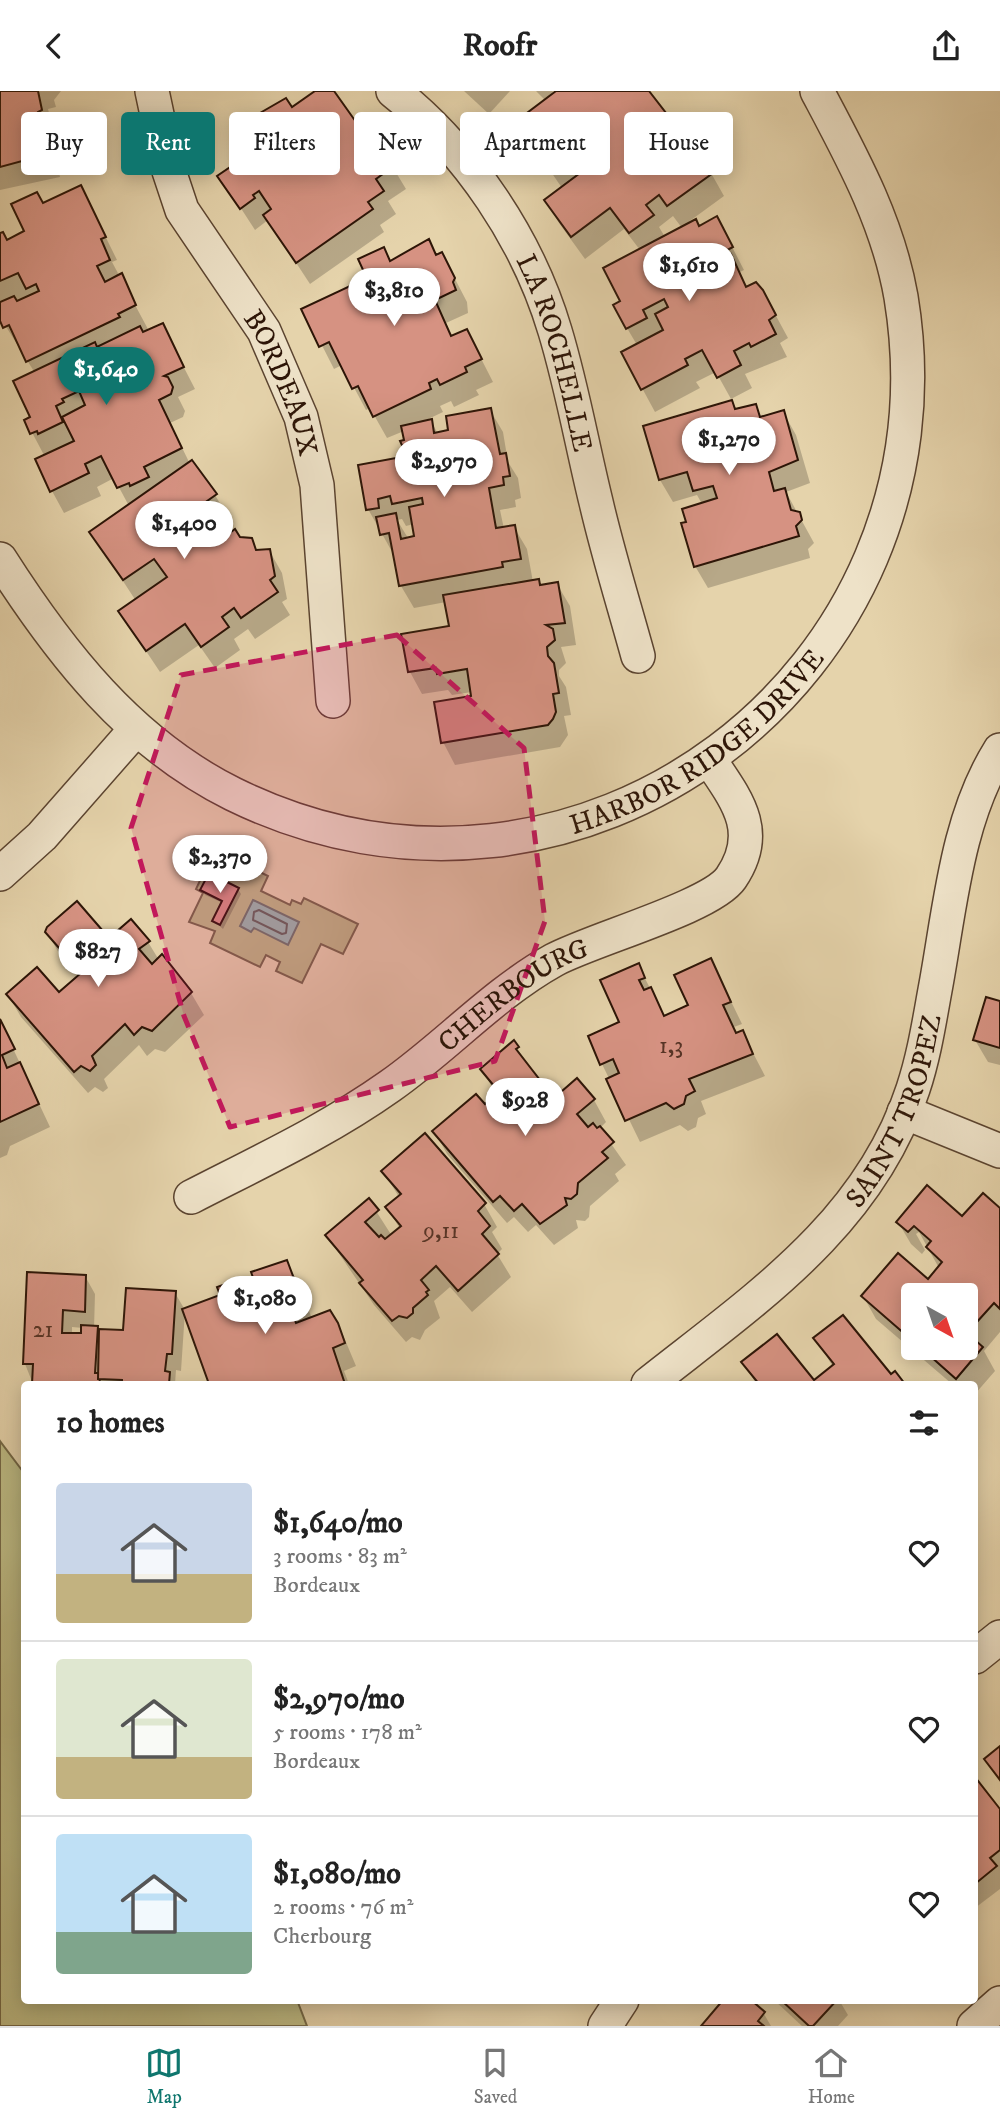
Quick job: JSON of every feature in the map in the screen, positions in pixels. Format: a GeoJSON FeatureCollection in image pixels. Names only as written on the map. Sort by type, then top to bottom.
{"type":"FeatureCollection","features":[{"type":"Feature","properties":{"kind":"street","name":"BORDEAUX"},"geometry":{"type":"LineString","coordinates":[[152,91],[169,171],[182,210],[264,331],[301,417],[317,485],[333,701]]}},
{"type":"Feature","properties":{"kind":"street","name":"LA ROCHELLE"},"geometry":{"type":"LineString","coordinates":[[393,91],[444,139],[480,182],[509,228],[535,278],[554,329],[600,521],[638,656]]}},
{"type":"Feature","properties":{"kind":"street","name":"HARBOR RIDGE DRIVE"},"geometry":{"type":"LineString","coordinates":[[0,559],[42,623],[96,690],[136,729],[189,769],[232,793],[277,813],[348,833],[421,843],[470,843],[567,827],[636,801],[709,759],[759,719],[808,665],[838,622],[871,560],[888,514],[900,465],[908,393],[900,295],[889,247],[873,200],[817,91]]}},
{"type":"Feature","properties":{"kind":"street"},"geometry":{"type":"LineString","coordinates":[[0,874],[42,836],[136,729]]}},
{"type":"Feature","properties":{"kind":"street","name":"SAINT TROPEZ"},"geometry":{"type":"LineString","coordinates":[[652,1381],[788,1274],[836,1226],[874,1171],[904,1112],[925,1046],[963,839],[977,795],[1000,750]]}},
{"type":"Feature","properties":{"kind":"street","name":"CHERBOURG"},"geometry":{"type":"LineString","coordinates":[[191,1198],[346,1116],[393,1084],[510,987],[555,960],[601,938],[712,896],[729,881],[741,862],[746,840],[744,817],[737,800],[709,759]]}},
{"type":"Feature","properties":{"kind":"street"},"geometry":{"type":"LineString","coordinates":[[904,1112],[1000,1151]]}},
{"type":"Feature","properties":{"kind":"street"},"geometry":{"type":"LineString","coordinates":[[978,1655],[1000,1637]]}},
{"type":"Feature","properties":{"kind":"street"},"geometry":{"type":"LineString","coordinates":[[974,2026],[1000,2003]]}},
{"type":"Feature","properties":{"kind":"street"},"geometry":{"type":"LineString","coordinates":[[605,2026],[619,2004]]}},
{"type":"Feature","properties":{"kind":"highlighted area"},"geometry":{"type":"Polygon","coordinates":[[[397,635],[524,748],[545,921],[495,1061],[230,1127],[184,1016],[131,828],[181,675],[397,635]]]}},
{"type":"Feature","properties":{"kind":"shaded area"},"geometry":{"type":"Polygon","coordinates":[[[207,846],[268,876],[261,891],[290,905],[292,900],[301,904],[304,898],[358,924],[343,954],[321,944],[302,983],[276,971],[280,962],[266,955],[260,967],[210,943],[215,931],[189,922],[203,893],[196,889],[207,866],[200,862],[207,846]]]}},
{"type":"Feature","properties":{"kind":"shaded area"},"geometry":{"type":"Polygon","coordinates":[[[0,1441],[21,1469],[21,2004],[299,2004],[307,2026],[0,2026],[0,1441]]]}},
{"type":"Feature","properties":{"kind":"water"},"geometry":{"type":"Polygon","coordinates":[[[253,900],[299,922],[288,945],[254,928],[251,932],[240,926],[253,900]]]}},
{"type":"Feature","properties":{"kind":"building"},"geometry":{"type":"Polygon","coordinates":[[[0,91],[38,91],[42,110],[21,112],[21,161],[0,167],[0,91]]]}},
{"type":"Feature","properties":{"kind":"building"},"geometry":{"type":"Polygon","coordinates":[[[315,91],[334,91],[354,119],[354,175],[382,175],[376,179],[384,191],[368,202],[373,209],[296,263],[263,215],[271,209],[259,191],[253,195],[255,198],[240,209],[217,176],[229,168],[229,175],[340,175],[340,112],[262,112],[286,98],[292,107],[315,91]]]}},
{"type":"Feature","properties":{"kind":"building"},"geometry":{"type":"Polygon","coordinates":[[[556,91],[649,91],[665,112],[624,112],[624,175],[710,175],[667,206],[659,195],[646,205],[654,215],[629,233],[610,208],[571,237],[544,200],[577,175],[610,175],[610,112],[528,112],[556,91]]]}},
{"type":"Feature","properties":{"kind":"building"},"geometry":{"type":"Polygon","coordinates":[[[81,185],[106,237],[101,239],[110,260],[97,266],[105,282],[122,273],[136,305],[118,314],[120,317],[26,362],[9,325],[3,328],[0,321],[0,302],[14,296],[17,301],[39,291],[36,284],[26,289],[18,273],[0,281],[0,233],[3,232],[7,240],[24,231],[11,204],[37,192],[43,203],[81,185]]]}},
{"type":"Feature","properties":{"kind":"building"},"geometry":{"type":"Polygon","coordinates":[[[717,216],[733,247],[716,256],[719,263],[731,254],[746,287],[756,282],[763,290],[776,315],[769,320],[776,334],[751,347],[749,343],[734,351],[741,365],[717,378],[702,350],[685,359],[688,365],[641,390],[621,352],[663,330],[655,314],[668,307],[664,299],[643,310],[647,318],[626,329],[613,305],[620,301],[603,268],[696,219],[699,226],[717,216]]]}},
{"type":"Feature","properties":{"kind":"building"},"geometry":{"type":"Polygon","coordinates":[[[429,239],[436,255],[442,252],[455,278],[453,282],[456,290],[435,300],[451,336],[467,329],[482,359],[465,367],[467,372],[440,385],[437,379],[429,383],[431,389],[373,417],[358,386],[352,389],[329,342],[319,347],[301,309],[350,286],[353,293],[370,285],[358,259],[384,247],[390,261],[429,239]]]}},
{"type":"Feature","properties":{"kind":"building"},"geometry":{"type":"Polygon","coordinates":[[[163,323],[184,367],[164,376],[168,377],[173,387],[171,394],[159,400],[182,448],[144,467],[149,477],[130,486],[129,483],[117,488],[101,456],[85,464],[89,473],[50,492],[35,459],[74,441],[62,417],[85,405],[79,391],[62,399],[64,402],[56,406],[63,422],[38,434],[37,431],[30,434],[24,420],[30,417],[13,381],[95,342],[97,347],[140,326],[143,332],[163,323]]]}},
{"type":"Feature","properties":{"kind":"building"},"geometry":{"type":"Polygon","coordinates":[[[732,400],[735,409],[756,404],[760,417],[784,410],[798,460],[769,472],[774,491],[785,488],[791,510],[800,512],[802,520],[796,526],[799,536],[694,567],[681,523],[686,522],[682,509],[717,498],[713,486],[693,491],[687,472],[659,480],[643,426],[732,400]]]}},
{"type":"Feature","properties":{"kind":"building"},"geometry":{"type":"Polygon","coordinates":[[[491,408],[500,454],[506,453],[510,476],[503,477],[504,485],[489,488],[496,528],[515,525],[521,559],[502,562],[503,567],[399,586],[389,533],[380,535],[376,517],[396,513],[401,539],[414,536],[409,507],[423,504],[422,498],[392,504],[390,496],[378,499],[379,508],[366,510],[358,465],[407,456],[400,441],[404,440],[401,426],[432,419],[434,433],[448,430],[446,416],[491,408]]]}},
{"type":"Feature","properties":{"kind":"building"},"geometry":{"type":"Polygon","coordinates":[[[192,460],[217,494],[200,506],[223,538],[235,529],[240,537],[252,538],[256,550],[270,549],[275,576],[270,580],[278,592],[241,618],[234,608],[222,617],[229,627],[201,647],[185,624],[146,651],[118,611],[167,577],[154,559],[123,580],[89,532],[192,460]]]}},
{"type":"Feature","properties":{"kind":"building"},"geometry":{"type":"Polygon","coordinates":[[[539,579],[540,585],[558,582],[565,623],[546,625],[553,629],[555,640],[547,647],[548,656],[554,663],[559,693],[553,694],[556,712],[553,719],[548,725],[441,743],[434,702],[471,696],[467,669],[437,674],[436,668],[408,672],[401,634],[449,626],[443,595],[539,579]]]}},
{"type":"Feature","properties":{"kind":"building"},"geometry":{"type":"Polygon","coordinates":[[[209,873],[239,888],[220,925],[212,921],[222,901],[200,890],[209,873]]]}},
{"type":"Feature","properties":{"kind":"building"},"geometry":{"type":"Polygon","coordinates":[[[77,901],[109,938],[131,919],[150,941],[139,949],[152,964],[162,954],[192,992],[152,1031],[142,1027],[134,1035],[125,1024],[92,1056],[96,1065],[90,1071],[81,1066],[74,1072],[6,994],[37,967],[59,992],[81,973],[45,932],[47,927],[77,901]]]}},
{"type":"Feature","properties":{"kind":"building"},"geometry":{"type":"Polygon","coordinates":[[[711,958],[731,1002],[723,1005],[736,1033],[743,1030],[753,1054],[689,1079],[695,1091],[686,1096],[684,1104],[674,1109],[666,1103],[625,1121],[606,1079],[619,1073],[613,1059],[600,1065],[588,1036],[619,1022],[600,980],[639,963],[645,978],[639,980],[644,990],[651,987],[664,1016],[688,1005],[674,975],[711,958]]]}},
{"type":"Feature","properties":{"kind":"building"},"geometry":{"type":"Polygon","coordinates":[[[986,997],[1000,1001],[1000,1048],[973,1040],[986,997]]]}},
{"type":"Feature","properties":{"kind":"building"},"geometry":{"type":"Polygon","coordinates":[[[0,1019],[15,1049],[2,1055],[7,1068],[20,1062],[39,1104],[0,1122],[0,1019]]]}},
{"type":"Feature","properties":{"kind":"building"},"geometry":{"type":"Polygon","coordinates":[[[514,1040],[519,1047],[516,1049],[554,1098],[577,1078],[595,1099],[577,1114],[588,1127],[593,1123],[597,1128],[600,1126],[614,1142],[602,1152],[608,1158],[578,1183],[577,1194],[571,1199],[565,1198],[567,1205],[540,1224],[522,1204],[514,1211],[500,1196],[493,1202],[432,1131],[476,1094],[485,1104],[499,1092],[480,1069],[514,1040]]]}},
{"type":"Feature","properties":{"kind":"building"},"geometry":{"type":"Polygon","coordinates":[[[425,1133],[486,1203],[478,1211],[490,1226],[482,1234],[499,1254],[458,1291],[436,1266],[421,1280],[429,1290],[426,1292],[428,1295],[413,1308],[413,1313],[407,1318],[399,1316],[392,1321],[359,1283],[363,1280],[325,1235],[369,1198],[379,1210],[365,1222],[379,1237],[381,1235],[385,1239],[401,1226],[385,1207],[401,1194],[381,1171],[425,1133]]]}},
{"type":"Feature","properties":{"kind":"building"},"geometry":{"type":"Polygon","coordinates":[[[927,1185],[962,1216],[983,1193],[1000,1208],[1000,1309],[994,1303],[978,1321],[978,1283],[901,1283],[901,1331],[861,1296],[898,1253],[928,1279],[942,1262],[926,1247],[931,1241],[914,1226],[908,1232],[896,1222],[927,1185]]]}},
{"type":"Feature","properties":{"kind":"building"},"geometry":{"type":"Polygon","coordinates":[[[287,1260],[302,1300],[289,1305],[296,1323],[330,1310],[345,1343],[333,1348],[344,1381],[208,1381],[182,1309],[220,1295],[217,1287],[231,1282],[246,1317],[265,1311],[251,1272],[287,1260]]]}},
{"type":"Feature","properties":{"kind":"building"},"geometry":{"type":"Polygon","coordinates":[[[27,1272],[86,1275],[85,1312],[63,1310],[62,1333],[81,1333],[81,1325],[98,1326],[95,1373],[99,1373],[100,1381],[32,1381],[33,1364],[23,1364],[27,1272]]]}},
{"type":"Feature","properties":{"kind":"building"},"geometry":{"type":"Polygon","coordinates":[[[126,1288],[176,1291],[172,1354],[167,1354],[165,1371],[170,1372],[169,1381],[98,1379],[99,1329],[123,1330],[126,1288]]]}},
{"type":"Feature","properties":{"kind":"building"},"geometry":{"type":"Polygon","coordinates":[[[843,1315],[891,1374],[895,1371],[903,1381],[757,1381],[741,1362],[777,1334],[814,1380],[834,1364],[813,1338],[843,1315]]]}},
{"type":"Feature","properties":{"kind":"building"},"geometry":{"type":"Polygon","coordinates":[[[935,1360],[972,1360],[956,1379],[935,1360]]]}},
{"type":"Feature","properties":{"kind":"building"},"geometry":{"type":"Polygon","coordinates":[[[1000,1746],[1000,1780],[984,1759],[1000,1746]]]}},
{"type":"Feature","properties":{"kind":"building"},"geometry":{"type":"Polygon","coordinates":[[[978,1781],[1000,1809],[1000,1850],[990,1858],[997,1866],[978,1882],[978,1781]]]}},
{"type":"Feature","properties":{"kind":"building"},"geometry":{"type":"Polygon","coordinates":[[[720,2004],[756,2004],[765,2012],[758,2021],[764,2026],[701,2026],[720,2004]]]}},
{"type":"Feature","properties":{"kind":"building"},"geometry":{"type":"Polygon","coordinates":[[[785,2004],[833,2004],[813,2026],[809,2026],[785,2004]]]}}]}
